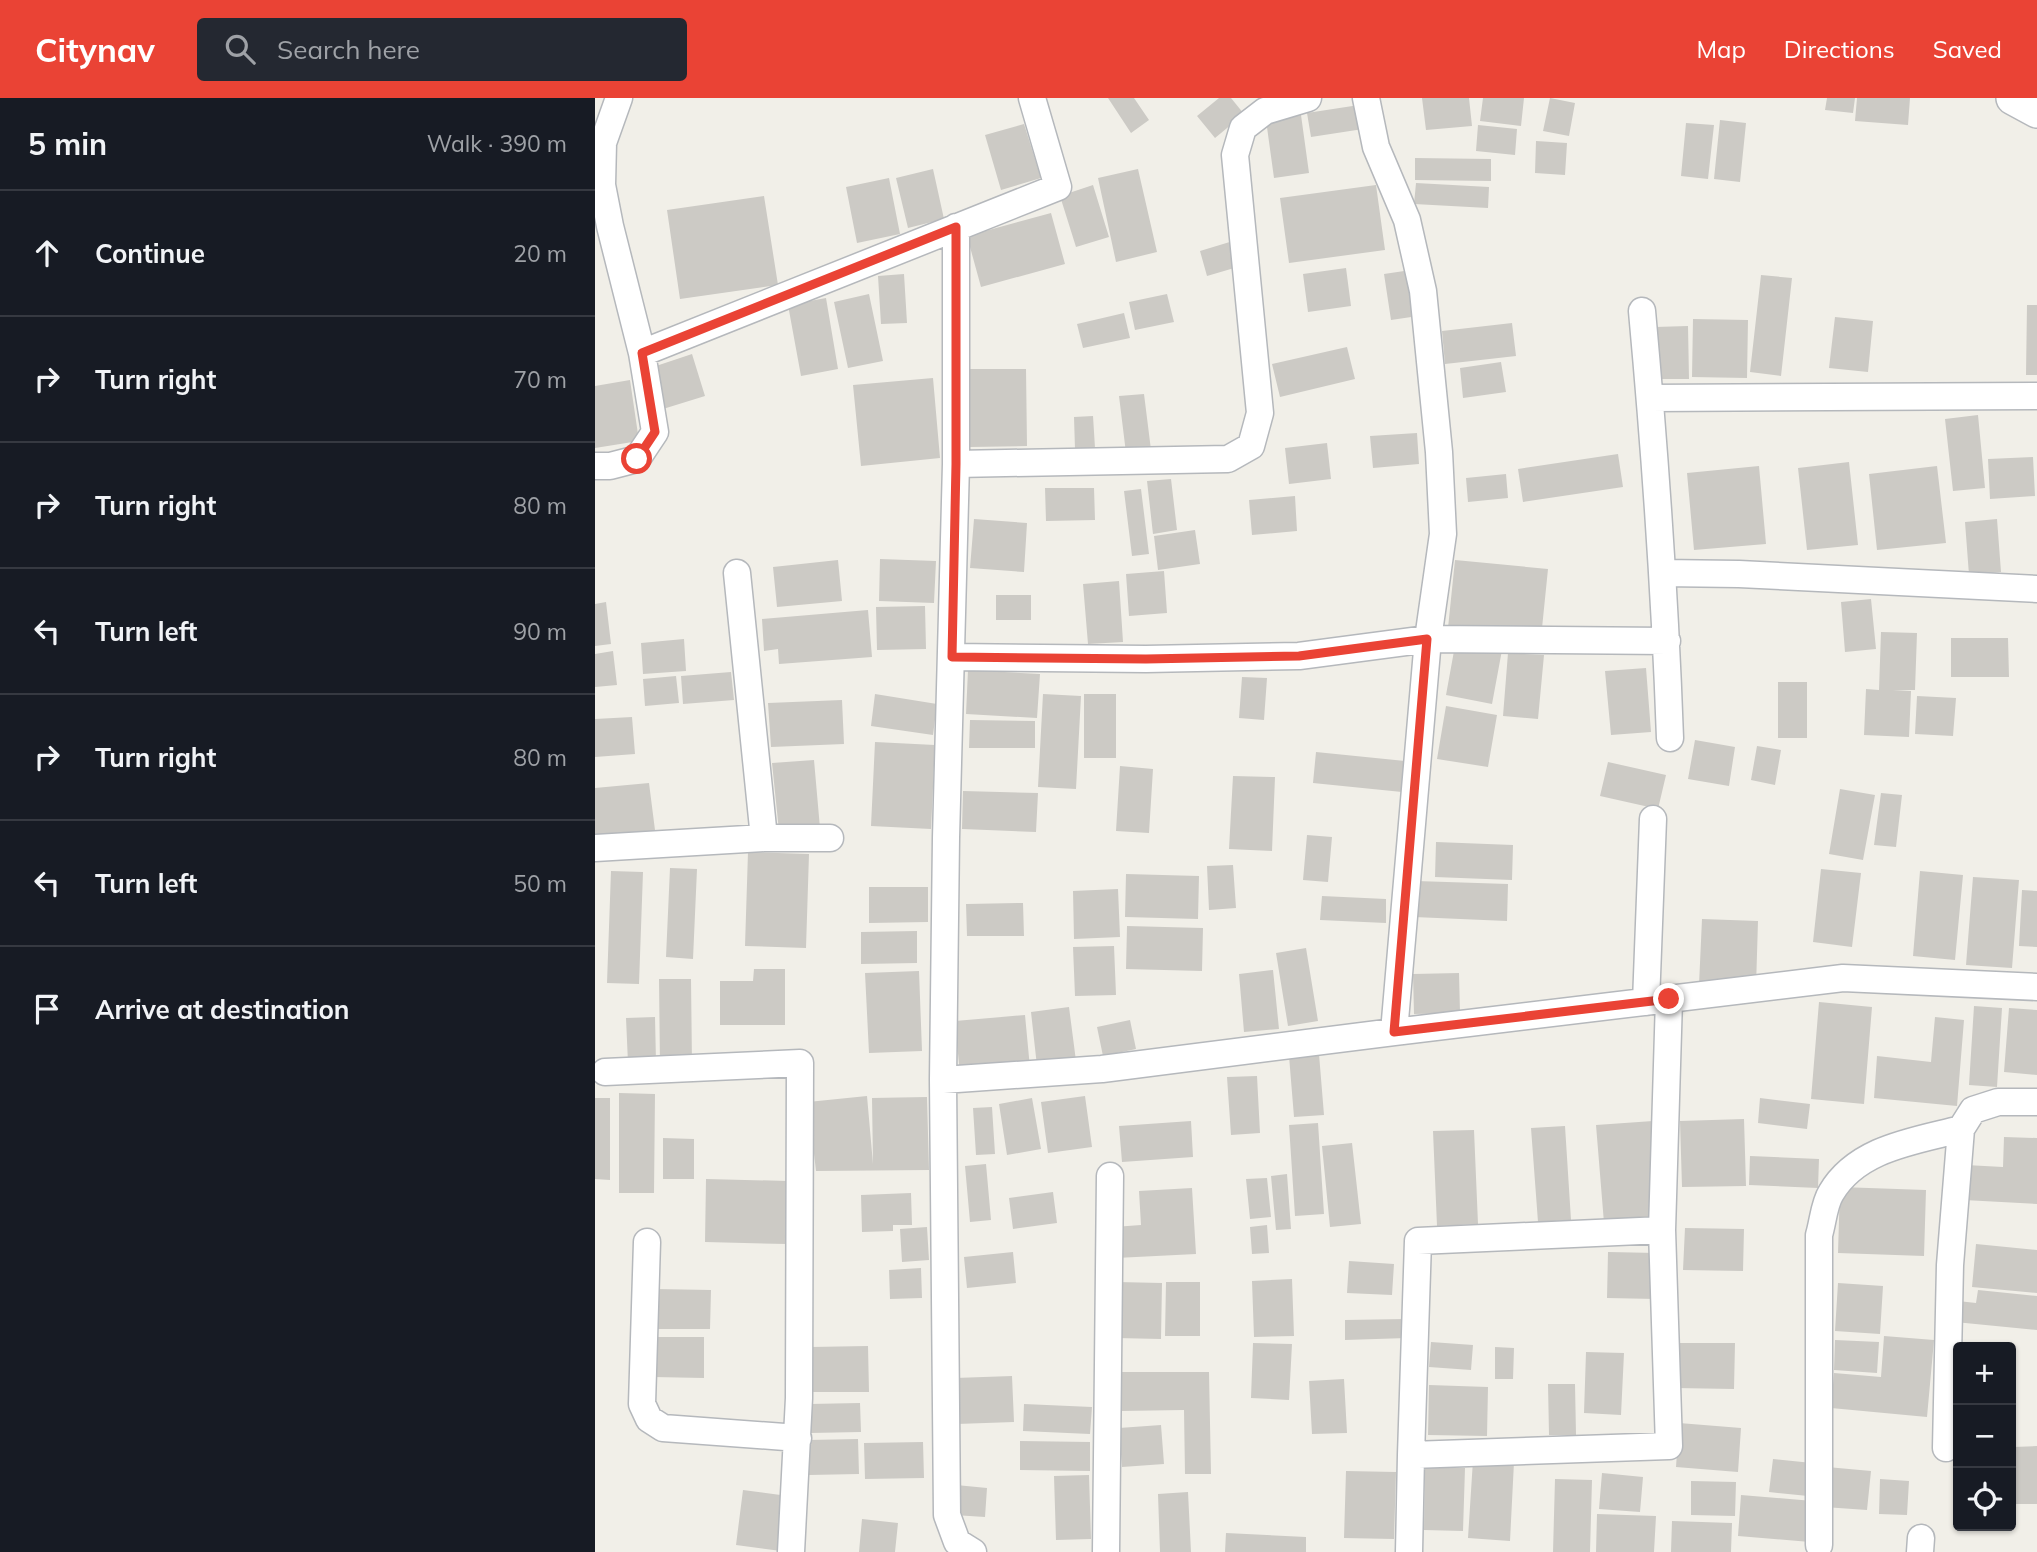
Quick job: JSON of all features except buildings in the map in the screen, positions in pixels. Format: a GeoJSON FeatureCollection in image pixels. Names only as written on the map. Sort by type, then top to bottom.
{"type":"FeatureCollection","features":[{"type":"Feature","properties":{"kind":"street"},"geometry":{"type":"LineString","coordinates":[[595,466],[610,466],[637,459],[655,432],[642,353],[602,185],[603,143],[618,98]]}},
{"type":"Feature","properties":{"kind":"street"},"geometry":{"type":"LineString","coordinates":[[642,353],[1058,187],[1032,98]]}},
{"type":"Feature","properties":{"kind":"street"},"geometry":{"type":"LineString","coordinates":[[956,464],[1229,459],[1251,446],[1260,413],[1235,155],[1243,128],[1265,111],[1308,98]]}},
{"type":"Feature","properties":{"kind":"street"},"geometry":{"type":"LineString","coordinates":[[1366,98],[1377,147],[1407,220],[1423,291],[1439,452],[1443,534],[1427,639],[1394,1032]]}},
{"type":"Feature","properties":{"kind":"street"},"geometry":{"type":"LineString","coordinates":[[2013,98],[2037,111]]}},
{"type":"Feature","properties":{"kind":"street"},"geometry":{"type":"LineString","coordinates":[[956,227],[956,464],[946,838],[943,1080],[947,1515],[957,1542],[974,1552]]}},
{"type":"Feature","properties":{"kind":"street"},"geometry":{"type":"LineString","coordinates":[[1642,311],[1667,641],[1670,738]]}},
{"type":"Feature","properties":{"kind":"street"},"geometry":{"type":"LineString","coordinates":[[1650,398],[2037,396]]}},
{"type":"Feature","properties":{"kind":"street"},"geometry":{"type":"LineString","coordinates":[[737,573],[764,838]]}},
{"type":"Feature","properties":{"kind":"street"},"geometry":{"type":"LineString","coordinates":[[1662,573],[1739,574],[2037,589]]}},
{"type":"Feature","properties":{"kind":"street"},"geometry":{"type":"LineString","coordinates":[[952,657],[1146,659],[1299,656],[1427,639],[1667,641]]}},
{"type":"Feature","properties":{"kind":"street"},"geometry":{"type":"LineString","coordinates":[[1411,1455],[1669,1446],[1653,819]]}},
{"type":"Feature","properties":{"kind":"street"},"geometry":{"type":"LineString","coordinates":[[595,848],[764,838],[831,838]]}},
{"type":"Feature","properties":{"kind":"street"},"geometry":{"type":"LineString","coordinates":[[943,1080],[1103,1069],[1843,978],[2037,987]]}},
{"type":"Feature","properties":{"kind":"street"},"geometry":{"type":"LineString","coordinates":[[605,1072],[800,1063],[798,1438],[791,1552]]}},
{"type":"Feature","properties":{"kind":"street"},"geometry":{"type":"LineString","coordinates":[[1945,1448],[1950,1265],[1961,1129],[1973,1111],[1998,1101],[2037,1102]]}},
{"type":"Feature","properties":{"kind":"street"},"geometry":{"type":"LineString","coordinates":[[1819,1545],[1819,1235],[1830,1194],[1854,1165],[1897,1146],[1961,1129]]}},
{"type":"Feature","properties":{"kind":"street"},"geometry":{"type":"LineString","coordinates":[[1106,1552],[1110,1176]]}},
{"type":"Feature","properties":{"kind":"street"},"geometry":{"type":"LineString","coordinates":[[1409,1552],[1417,1241],[1662,1230]]}},
{"type":"Feature","properties":{"kind":"street"},"geometry":{"type":"LineString","coordinates":[[647,1242],[642,1404],[649,1419],[663,1428],[798,1438]]}},
{"type":"Feature","properties":{"kind":"route"},"geometry":{"type":"LineString","coordinates":[[637,459],[655,432],[642,353],[956,227],[956,464],[952,657],[1146,659],[1299,656],[1427,639],[1394,1032],[1669,999]]}}]}
